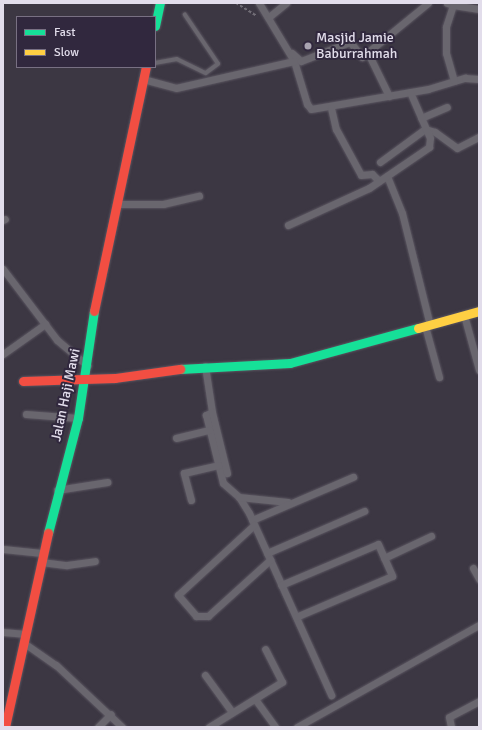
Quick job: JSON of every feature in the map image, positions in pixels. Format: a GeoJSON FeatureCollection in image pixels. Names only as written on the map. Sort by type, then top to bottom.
{"type":"FeatureCollection","features":[{"type":"Feature","properties":{"kind":"street"},"geometry":{"type":"LineString","coordinates":[[156,21],[160,3]]}},
{"type":"Feature","properties":{"kind":"street"},"geometry":{"type":"LineString","coordinates":[[258,3],[299,61],[348,42],[360,57],[368,53],[428,3]]}},
{"type":"Feature","properties":{"kind":"street"},"geometry":{"type":"LineString","coordinates":[[268,18],[286,3]]}},
{"type":"Feature","properties":{"kind":"street"},"geometry":{"type":"LineString","coordinates":[[454,81],[446,40],[450,4],[479,9]]}},
{"type":"Feature","properties":{"kind":"street"},"geometry":{"type":"LineString","coordinates":[[268,18],[294,61],[308,107],[330,108],[410,92],[454,81],[479,79]]}},
{"type":"Feature","properties":{"kind":"street"},"geometry":{"type":"LineString","coordinates":[[368,53],[389,96]]}},
{"type":"Feature","properties":{"kind":"street"},"geometry":{"type":"LineString","coordinates":[[143,79],[176,88],[294,61]]}},
{"type":"Feature","properties":{"kind":"street","name":"Jalan Haji Mawi"},"geometry":{"type":"LineString","coordinates":[[5,727],[57,490],[78,418],[88,366],[97,290],[146,68]]}},
{"type":"Feature","properties":{"kind":"street"},"geometry":{"type":"LineString","coordinates":[[288,225],[379,181],[429,147],[430,138],[410,92]]}},
{"type":"Feature","properties":{"kind":"street"},"geometry":{"type":"LineString","coordinates":[[421,118],[447,107]]}},
{"type":"Feature","properties":{"kind":"street"},"geometry":{"type":"LineString","coordinates":[[330,108],[336,128],[361,175],[372,174],[379,181]]}},
{"type":"Feature","properties":{"kind":"street"},"geometry":{"type":"LineString","coordinates":[[425,129],[436,132],[457,148],[479,137]]}},
{"type":"Feature","properties":{"kind":"street"},"geometry":{"type":"LineString","coordinates":[[380,162],[425,129]]}},
{"type":"Feature","properties":{"kind":"street"},"geometry":{"type":"LineString","coordinates":[[387,176],[402,213],[439,377]]}},
{"type":"Feature","properties":{"kind":"street"},"geometry":{"type":"LineString","coordinates":[[116,204],[163,204],[198,196]]}},
{"type":"Feature","properties":{"kind":"street"},"geometry":{"type":"LineString","coordinates":[[3,269],[6,277],[57,340],[88,366]]}},
{"type":"Feature","properties":{"kind":"street"},"geometry":{"type":"LineString","coordinates":[[23,381],[158,374],[206,366],[290,363],[479,311]]}},
{"type":"Feature","properties":{"kind":"street"},"geometry":{"type":"LineString","coordinates":[[464,315],[479,370]]}},
{"type":"Feature","properties":{"kind":"street"},"geometry":{"type":"LineString","coordinates":[[3,354],[45,324]]}},
{"type":"Feature","properties":{"kind":"street"},"geometry":{"type":"LineString","coordinates":[[206,366],[212,412],[227,473]]}},
{"type":"Feature","properties":{"kind":"street"},"geometry":{"type":"LineString","coordinates":[[212,412],[206,414],[223,484],[238,497],[253,522],[331,695]]}},
{"type":"Feature","properties":{"kind":"street"},"geometry":{"type":"LineString","coordinates":[[26,414],[78,418]]}},
{"type":"Feature","properties":{"kind":"street"},"geometry":{"type":"LineString","coordinates":[[176,438],[209,430]]}},
{"type":"Feature","properties":{"kind":"street"},"geometry":{"type":"LineString","coordinates":[[191,500],[184,473],[218,465]]}},
{"type":"Feature","properties":{"kind":"street"},"geometry":{"type":"LineString","coordinates":[[352,477],[298,500],[253,522],[178,595],[196,616],[208,616],[268,556],[364,511]]}},
{"type":"Feature","properties":{"kind":"street"},"geometry":{"type":"LineString","coordinates":[[57,490],[107,482]]}},
{"type":"Feature","properties":{"kind":"street"},"geometry":{"type":"LineString","coordinates":[[238,497],[280,503],[298,500]]}},
{"type":"Feature","properties":{"kind":"street"},"geometry":{"type":"LineString","coordinates":[[384,558],[431,536]]}},
{"type":"Feature","properties":{"kind":"street"},"geometry":{"type":"LineString","coordinates":[[281,585],[378,544],[392,576],[296,617]]}},
{"type":"Feature","properties":{"kind":"street"},"geometry":{"type":"LineString","coordinates":[[3,549],[67,565],[94,561]]}},
{"type":"Feature","properties":{"kind":"street"},"geometry":{"type":"LineString","coordinates":[[473,568],[479,579]]}},
{"type":"Feature","properties":{"kind":"street"},"geometry":{"type":"LineString","coordinates":[[297,727],[479,625]]}},
{"type":"Feature","properties":{"kind":"street"},"geometry":{"type":"LineString","coordinates":[[3,632],[25,638],[111,714],[122,727]]}},
{"type":"Feature","properties":{"kind":"street"},"geometry":{"type":"LineString","coordinates":[[209,727],[283,680],[265,649]]}},
{"type":"Feature","properties":{"kind":"street"},"geometry":{"type":"LineString","coordinates":[[205,675],[232,712]]}},
{"type":"Feature","properties":{"kind":"street"},"geometry":{"type":"LineString","coordinates":[[255,699],[275,727]]}},
{"type":"Feature","properties":{"kind":"street"},"geometry":{"type":"LineString","coordinates":[[451,727],[449,718],[479,701]]}},
{"type":"Feature","properties":{"kind":"street"},"geometry":{"type":"LineString","coordinates":[[98,727],[111,714]]}},
{"type":"Feature","properties":{"kind":"lane"},"geometry":{"type":"LineString","coordinates":[[156,63],[177,59],[206,73],[218,64],[185,16]]}},
{"type":"Feature","properties":{"kind":"path"},"geometry":{"type":"LineString","coordinates":[[236,3],[248,12],[268,18]]}},
{"type":"Feature","properties":{"kind":"traffic: fast"},"geometry":{"type":"LineString","coordinates":[[156,21],[160,3]]}},
{"type":"Feature","properties":{"kind":"traffic: fast"},"geometry":{"type":"LineString","coordinates":[[48,533],[78,418],[94,311]]}},
{"type":"Feature","properties":{"kind":"traffic: fast"},"geometry":{"type":"LineString","coordinates":[[180,369],[290,363],[418,328]]}},
{"type":"Feature","properties":{"kind":"traffic: slow"},"geometry":{"type":"LineString","coordinates":[[418,328],[479,311]]}},
{"type":"Feature","properties":{"kind":"traffic: jam"},"geometry":{"type":"LineString","coordinates":[[94,311],[146,68]]}},
{"type":"Feature","properties":{"kind":"traffic: jam"},"geometry":{"type":"LineString","coordinates":[[23,381],[115,378],[180,369]]}},
{"type":"Feature","properties":{"kind":"traffic: jam"},"geometry":{"type":"LineString","coordinates":[[5,727],[48,533]]}},
{"type":"Feature","properties":{"kind":"place","name":"Masjid Jamie Baburrahmah"},"geometry":{"type":"Point","coordinates":[308,46]}}]}
